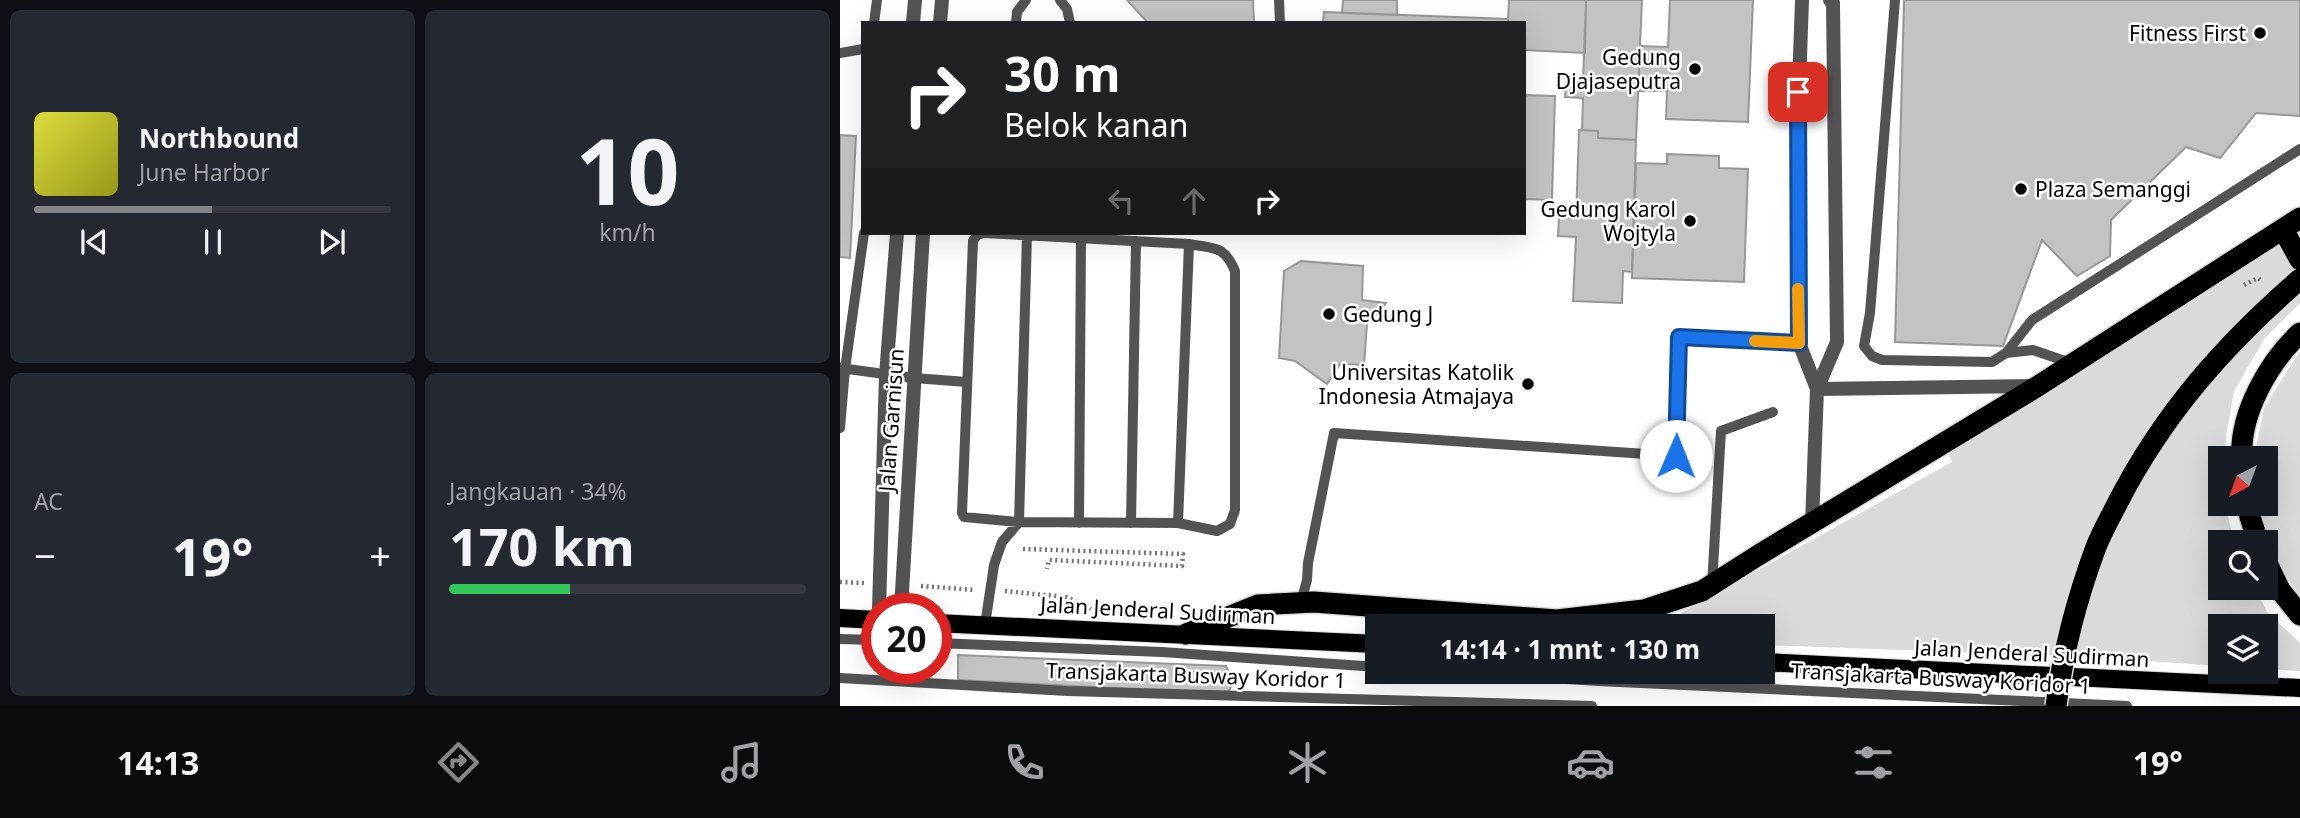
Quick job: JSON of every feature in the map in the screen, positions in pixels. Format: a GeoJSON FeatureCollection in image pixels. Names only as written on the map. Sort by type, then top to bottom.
{"type":"FeatureCollection","features":[{"type":"Feature","properties":{"kind":"highway"},"geometry":{"type":"LineString","coordinates":[[1186,634],[1258,605],[1301,602],[1556,620],[1644,610],[1702,591],[2038,386],[2291,223],[2300,260]]}},
{"type":"Feature","properties":{"kind":"highway"},"geometry":{"type":"LineString","coordinates":[[2056,706],[2063,656],[2096,545],[2139,461],[2212,363],[2300,279]]}},
{"type":"Feature","properties":{"kind":"highway"},"geometry":{"type":"LineString","coordinates":[[2241,446],[2255,396],[2282,349],[2300,333]]}},
{"type":"Feature","properties":{"kind":"highway"},"geometry":{"type":"LineString","coordinates":[[2278,586],[2300,615]]}},
{"type":"Feature","properties":{"kind":"main road"},"geometry":{"type":"LineString","coordinates":[[840,618],[861,619]]}},
{"type":"Feature","properties":{"kind":"main road","name":"Jalan Jenderal Sudirman"},"geometry":{"type":"LineString","coordinates":[[952,624],[1365,643]]}},
{"type":"Feature","properties":{"kind":"main road","name":"Jalan Jenderal Sudirman"},"geometry":{"type":"LineString","coordinates":[[1775,663],[2300,688]]}},
{"type":"Feature","properties":{"kind":"street"},"geometry":{"type":"LineString","coordinates":[[913,21],[915,0]]}},
{"type":"Feature","properties":{"kind":"street"},"geometry":{"type":"LineString","coordinates":[[940,21],[942,0]]}},
{"type":"Feature","properties":{"kind":"street"},"geometry":{"type":"LineString","coordinates":[[1802,0],[1797,142],[1799,343],[1817,389]]}},
{"type":"Feature","properties":{"kind":"street"},"geometry":{"type":"LineString","coordinates":[[1812,524],[1817,389],[1837,342],[1833,3],[1830,0]]}},
{"type":"Feature","properties":{"kind":"street","name":"Jalan Garnisun"},"geometry":{"type":"LineString","coordinates":[[879,593],[886,375],[897,235]]}},
{"type":"Feature","properties":{"kind":"street","name":"Jalan Garnisun"},"geometry":{"type":"LineString","coordinates":[[902,593],[923,235]]}},
{"type":"Feature","properties":{"kind":"street"},"geometry":{"type":"LineString","coordinates":[[1817,389],[2038,386]]}},
{"type":"Feature","properties":{"kind":"lane"},"geometry":{"type":"LineString","coordinates":[[874,21],[877,0]]}},
{"type":"Feature","properties":{"kind":"lane"},"geometry":{"type":"LineString","coordinates":[[1016,21],[1017,12],[1026,0]]}},
{"type":"Feature","properties":{"kind":"lane"},"geometry":{"type":"LineString","coordinates":[[1060,0],[1068,9],[1072,21]]}},
{"type":"Feature","properties":{"kind":"lane"},"geometry":{"type":"LineString","coordinates":[[1279,0],[1280,21]]}},
{"type":"Feature","properties":{"kind":"lane"},"geometry":{"type":"LineString","coordinates":[[1895,0],[1870,313],[1864,346],[1872,356],[1882,360],[1992,362],[2006,353],[2032,320],[2300,149]]}},
{"type":"Feature","properties":{"kind":"lane"},"geometry":{"type":"LineString","coordinates":[[840,53],[861,49]]}},
{"type":"Feature","properties":{"kind":"lane"},"geometry":{"type":"LineString","coordinates":[[840,428],[842,368],[864,235]]}},
{"type":"Feature","properties":{"kind":"lane"},"geometry":{"type":"LineString","coordinates":[[977,235],[973,242],[962,513],[969,519],[1019,522],[1178,523],[1217,531],[1230,524],[1235,510],[1235,271],[1228,256],[1217,249],[1189,244],[1027,235],[1019,522],[1002,542],[993,565],[985,625]]}},
{"type":"Feature","properties":{"kind":"lane"},"geometry":{"type":"LineString","coordinates":[[1079,523],[1081,237]]}},
{"type":"Feature","properties":{"kind":"lane"},"geometry":{"type":"LineString","coordinates":[[1131,523],[1136,241]]}},
{"type":"Feature","properties":{"kind":"lane"},"geometry":{"type":"LineString","coordinates":[[1178,523],[1189,244]]}},
{"type":"Feature","properties":{"kind":"lane"},"geometry":{"type":"LineString","coordinates":[[1301,602],[1334,433],[1676,456],[1679,337],[1799,343]]}},
{"type":"Feature","properties":{"kind":"lane"},"geometry":{"type":"LineString","coordinates":[[2006,353],[2033,350],[2072,364]]}},
{"type":"Feature","properties":{"kind":"lane"},"geometry":{"type":"LineString","coordinates":[[842,368],[967,382]]}},
{"type":"Feature","properties":{"kind":"lane"},"geometry":{"type":"LineString","coordinates":[[1712,585],[1721,431],[1773,412]]}},
{"type":"Feature","properties":{"kind":"lane"},"geometry":{"type":"LineString","coordinates":[[840,639],[861,640]]}},
{"type":"Feature","properties":{"kind":"lane","name":"Transjakarta Busway Koridor 1"},"geometry":{"type":"LineString","coordinates":[[952,644],[1162,652],[1365,666]]}},
{"type":"Feature","properties":{"kind":"lane","name":"Transjakarta Busway Koridor 1"},"geometry":{"type":"LineString","coordinates":[[840,678],[1081,691],[1592,706]]}},
{"type":"Feature","properties":{"kind":"lane","name":"Transjakarta Busway Koridor 1"},"geometry":{"type":"LineString","coordinates":[[1654,684],[2127,706]]}},
{"type":"Feature","properties":{"kind":"path"},"geometry":{"type":"LineString","coordinates":[[1023,549],[1183,554],[1182,566],[1049,561],[1047,569]]}},
{"type":"Feature","properties":{"kind":"shaded area"},"geometry":{"type":"Polygon","coordinates":[[[2300,218],[2300,303],[2264,339],[2234,391],[2226,446],[2208,446],[2208,516],[2228,516],[2231,530],[2208,530],[2208,600],[2261,600],[2269,614],[2208,614],[2208,665],[2072,656],[1775,645],[1775,614],[1680,614],[1952,462],[1944,443],[2300,218]]]}},
{"type":"Feature","properties":{"kind":"shaded area"},"geometry":{"type":"Polygon","coordinates":[[[2300,351],[2300,597],[2278,562],[2278,530],[2264,530],[2259,516],[2278,516],[2278,446],[2256,446],[2264,408],[2300,351]]]}},
{"type":"Feature","properties":{"kind":"shaded area"},"geometry":{"type":"Polygon","coordinates":[[[2278,622],[2300,643],[2300,671],[2278,670],[2278,622]]]}},
{"type":"Feature","properties":{"kind":"building"},"geometry":{"type":"Polygon","coordinates":[[[1127,0],[1253,0],[1254,21],[1146,21],[1127,0]]]}},
{"type":"Feature","properties":{"kind":"building"},"geometry":{"type":"Polygon","coordinates":[[[1343,0],[1397,0],[1397,15],[1342,13],[1343,0]]]}},
{"type":"Feature","properties":{"kind":"building"},"geometry":{"type":"Polygon","coordinates":[[[1509,0],[1586,0],[1585,53],[1526,50],[1526,21],[1508,21],[1509,0]]]}},
{"type":"Feature","properties":{"kind":"building"},"geometry":{"type":"Polygon","coordinates":[[[1586,0],[1642,0],[1636,140],[1598,138],[1598,131],[1582,130],[1583,98],[1565,97],[1566,81],[1583,82],[1586,0]]]}},
{"type":"Feature","properties":{"kind":"building","name":"Gedung Djajaseputra"},"geometry":{"type":"Polygon","coordinates":[[[1670,0],[1753,0],[1748,122],[1666,119],[1667,91],[1638,91],[1640,46],[1668,47],[1670,0]]]}},
{"type":"Feature","properties":{"kind":"building","name":"Plaza Semanggi"},"geometry":{"type":"Polygon","coordinates":[[[1904,0],[2300,0],[2300,116],[2256,113],[2220,158],[2186,147],[2111,220],[2110,256],[2077,276],[2042,240],[2003,346],[1895,342],[1904,0]]]}},
{"type":"Feature","properties":{"kind":"building"},"geometry":{"type":"Polygon","coordinates":[[[1324,12],[1508,19],[1508,21],[1323,21],[1324,12]]]}},
{"type":"Feature","properties":{"kind":"building"},"geometry":{"type":"Polygon","coordinates":[[[1526,95],[1555,96],[1552,200],[1526,199],[1526,95]]]}},
{"type":"Feature","properties":{"kind":"building"},"geometry":{"type":"Polygon","coordinates":[[[1579,130],[1598,131],[1598,138],[1636,140],[1632,272],[1623,271],[1622,303],[1573,301],[1576,237],[1558,236],[1559,217],[1576,218],[1579,130]]]}},
{"type":"Feature","properties":{"kind":"building"},"geometry":{"type":"Polygon","coordinates":[[[840,135],[856,136],[850,258],[840,257],[840,135]]]}},
{"type":"Feature","properties":{"kind":"building","name":"Gedung Karol Wojtyla"},"geometry":{"type":"Polygon","coordinates":[[[1667,154],[1719,156],[1719,168],[1748,169],[1744,282],[1632,278],[1636,163],[1667,164],[1667,154]]]}},
{"type":"Feature","properties":{"kind":"building","name":"Gedung J"},"geometry":{"type":"Polygon","coordinates":[[[1301,261],[1363,266],[1362,300],[1386,303],[1367,324],[1364,365],[1340,364],[1327,384],[1295,361],[1279,358],[1284,271],[1301,261]]]}},
{"type":"Feature","properties":{"kind":"building"},"geometry":{"type":"Polygon","coordinates":[[[958,655],[1226,666],[1233,681],[1228,694],[958,680],[958,655]]]}},
{"type":"Feature","properties":{"kind":"slow traffic"},"geometry":{"type":"LineString","coordinates":[[1755,341],[1799,343],[1798,289]]}},
{"type":"Feature","properties":{"kind":"place","name":"Fitness First"},"geometry":{"type":"Point","coordinates":[2260,33]}},
{"type":"Feature","properties":{"kind":"place","name":"Gedung Djajaseputra"},"geometry":{"type":"Point","coordinates":[1695,69]}},
{"type":"Feature","properties":{"kind":"place","name":"Plaza Semanggi"},"geometry":{"type":"Point","coordinates":[2021,189]}},
{"type":"Feature","properties":{"kind":"place","name":"Gedung Karol Wojtyla"},"geometry":{"type":"Point","coordinates":[1690,221]}},
{"type":"Feature","properties":{"kind":"place","name":"Gedung J"},"geometry":{"type":"Point","coordinates":[1329,314]}},
{"type":"Feature","properties":{"kind":"place","name":"Universitas Katolik Indonesia Atmajaya"},"geometry":{"type":"Point","coordinates":[1528,384]}},
{"type":"Feature","properties":{"kind":"route"},"geometry":{"type":"LineString","coordinates":[[1676,456],[1679,337],[1799,343],[1798,92]]}}]}
